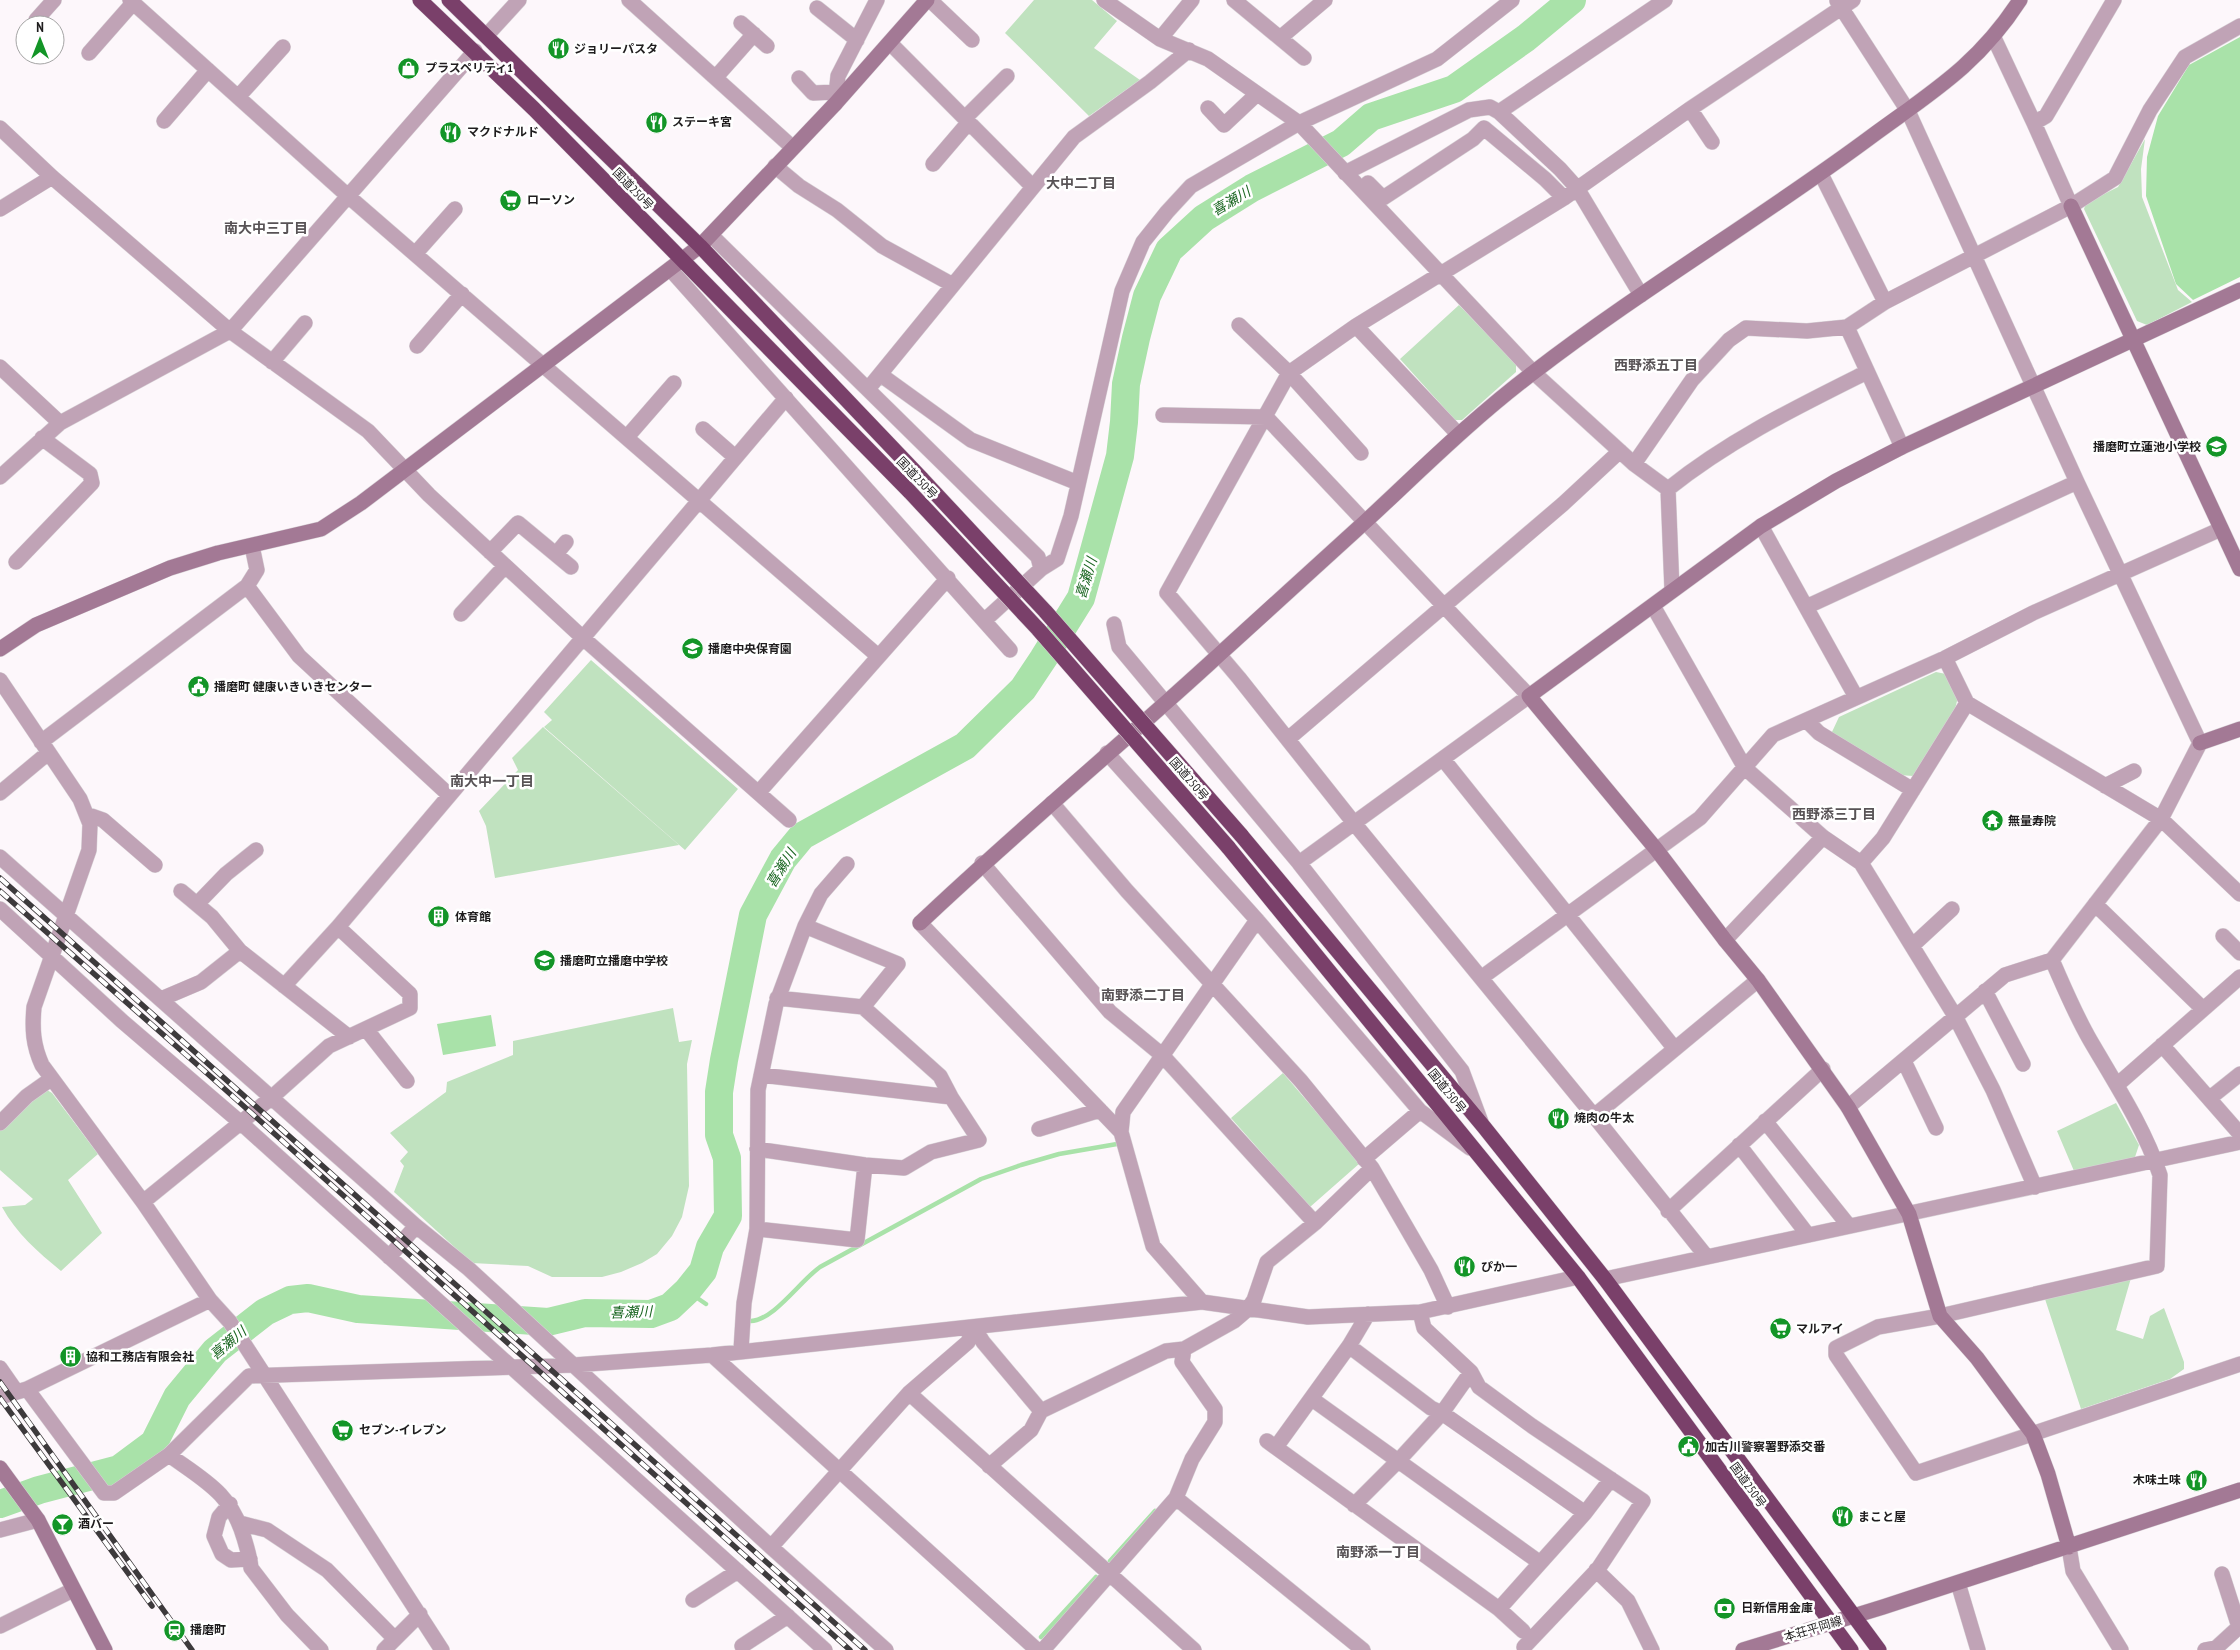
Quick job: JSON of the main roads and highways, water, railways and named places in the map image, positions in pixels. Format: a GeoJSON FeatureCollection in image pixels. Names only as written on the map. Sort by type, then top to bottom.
{"type":"FeatureCollection","features":[{"type":"Feature","properties":{"kind":"highway","name":"国道250号"},"geometry":{"type":"LineString","coordinates":[[420,0],[475,51],[676,265],[910,492],[1038,629],[1228,847],[1578,1277],[1851,1650]]}},
{"type":"Feature","properties":{"kind":"highway","name":"国道250号"},"geometry":{"type":"LineString","coordinates":[[449,0],[700,246],[922,479],[1044,611],[1241,836],[1484,1127],[1606,1279],[1879,1650]]}},
{"type":"Feature","properties":{"kind":"waterway","name":"喜瀬川"},"geometry":{"type":"LineString","coordinates":[[0,1504],[39,1490],[119,1469],[154,1443],[177,1397],[215,1351],[265,1312],[290,1300],[308,1298],[358,1309],[548,1322],[585,1313],[651,1314],[670,1307],[687,1291],[703,1271],[710,1247],[728,1216],[727,1158],[719,1135],[719,1092],[753,915],[783,859],[802,836],[965,746],[1023,689],[1043,659],[1081,598],[1120,456],[1126,384],[1136,338],[1147,296],[1169,250],[1204,218],[1252,188],[1341,143],[1371,117],[1454,89],[1526,38],[1572,0]]}},
{"type":"Feature","properties":{"kind":"waterway"},"geometry":{"type":"LineString","coordinates":[[751,1321],[760,1319],[778,1307],[820,1267],[981,1179],[1059,1154],[1117,1144]]}},
{"type":"Feature","properties":{"kind":"waterway"},"geometry":{"type":"LineString","coordinates":[[687,1291],[706,1304]]}},
{"type":"Feature","properties":{"kind":"waterway"},"geometry":{"type":"LineString","coordinates":[[1110,1561],[1155,1511]]}},
{"type":"Feature","properties":{"kind":"waterway"},"geometry":{"type":"LineString","coordinates":[[1041,1637],[1096,1577]]}},
{"type":"Feature","properties":{"kind":"railway"},"geometry":{"type":"LineString","coordinates":[[0,878],[865,1650]]}},
{"type":"Feature","properties":{"kind":"railway"},"geometry":{"type":"LineString","coordinates":[[0,891],[209,1075],[850,1650]]}},
{"type":"Feature","properties":{"kind":"railway"},"geometry":{"type":"LineString","coordinates":[[0,1382],[192,1650]]}},
{"type":"Feature","properties":{"kind":"railway"},"geometry":{"type":"LineString","coordinates":[[0,1398],[152,1606]]}},
{"type":"Feature","properties":{"kind":"place","name":"ジョリーパスタ"},"geometry":{"type":"Point","coordinates":[558,49]}},
{"type":"Feature","properties":{"kind":"place","name":"プラスペリティ1"},"geometry":{"type":"Point","coordinates":[409,68]}},
{"type":"Feature","properties":{"kind":"place","name":"ステーキ宮"},"geometry":{"type":"Point","coordinates":[656,122]}},
{"type":"Feature","properties":{"kind":"place","name":"マクドナルド"},"geometry":{"type":"Point","coordinates":[451,132]}},
{"type":"Feature","properties":{"kind":"place","name":"ローソン"},"geometry":{"type":"Point","coordinates":[511,200]}},
{"type":"Feature","properties":{"kind":"place","name":"播磨町立蓮池小学校"},"geometry":{"type":"Point","coordinates":[2217,447]}},
{"type":"Feature","properties":{"kind":"place","name":"播磨中央保育園"},"geometry":{"type":"Point","coordinates":[692,649]}},
{"type":"Feature","properties":{"kind":"place","name":"播磨町 健康いきいきセンター"},"geometry":{"type":"Point","coordinates":[198,687]}},
{"type":"Feature","properties":{"kind":"place","name":"無量寿院"},"geometry":{"type":"Point","coordinates":[1992,821]}},
{"type":"Feature","properties":{"kind":"place","name":"体育館"},"geometry":{"type":"Point","coordinates":[439,917]}},
{"type":"Feature","properties":{"kind":"place","name":"播磨町立播磨中学校"},"geometry":{"type":"Point","coordinates":[544,961]}},
{"type":"Feature","properties":{"kind":"place","name":"焼肉の牛太"},"geometry":{"type":"Point","coordinates":[1558,1118]}},
{"type":"Feature","properties":{"kind":"place","name":"ぴか一"},"geometry":{"type":"Point","coordinates":[1465,1267]}},
{"type":"Feature","properties":{"kind":"place","name":"マルアイ"},"geometry":{"type":"Point","coordinates":[1780,1329]}},
{"type":"Feature","properties":{"kind":"place","name":"協和工務店有限会社"},"geometry":{"type":"Point","coordinates":[70,1357]}},
{"type":"Feature","properties":{"kind":"place","name":"セブン-イレブン"},"geometry":{"type":"Point","coordinates":[343,1430]}},
{"type":"Feature","properties":{"kind":"place","name":"加古川警察署野添交番"},"geometry":{"type":"Point","coordinates":[1689,1447]}},
{"type":"Feature","properties":{"kind":"place","name":"木味土味"},"geometry":{"type":"Point","coordinates":[2197,1480]}},
{"type":"Feature","properties":{"kind":"place","name":"まこと屋"},"geometry":{"type":"Point","coordinates":[1842,1517]}},
{"type":"Feature","properties":{"kind":"place","name":"酒バー"},"geometry":{"type":"Point","coordinates":[62,1524]}},
{"type":"Feature","properties":{"kind":"place","name":"日新信用金庫"},"geometry":{"type":"Point","coordinates":[1725,1608]}},
{"type":"Feature","properties":{"kind":"place","name":"播磨町"},"geometry":{"type":"Point","coordinates":[174,1630]}},
{"type":"Feature","properties":{"kind":"district","name":"大中二丁目"},"geometry":{"type":"Point","coordinates":[1081,183]}},
{"type":"Feature","properties":{"kind":"district","name":"南大中三丁目"},"geometry":{"type":"Point","coordinates":[266,228]}},
{"type":"Feature","properties":{"kind":"district","name":"西野添五丁目"},"geometry":{"type":"Point","coordinates":[1656,365]}},
{"type":"Feature","properties":{"kind":"district","name":"南大中一丁目"},"geometry":{"type":"Point","coordinates":[492,781]}},
{"type":"Feature","properties":{"kind":"district","name":"西野添三丁目"},"geometry":{"type":"Point","coordinates":[1834,814]}},
{"type":"Feature","properties":{"kind":"district","name":"南野添二丁目"},"geometry":{"type":"Point","coordinates":[1143,995]}},
{"type":"Feature","properties":{"kind":"district","name":"南野添一丁目"},"geometry":{"type":"Point","coordinates":[1378,1552]}}]}
